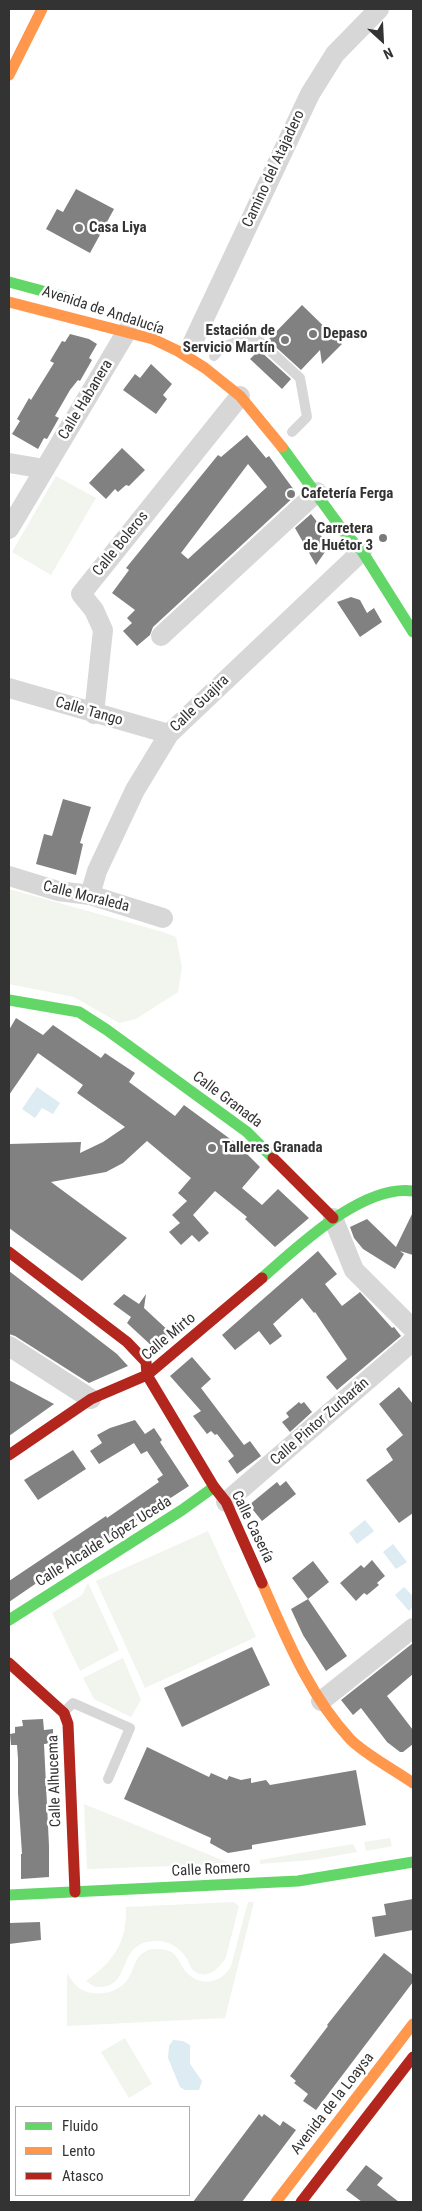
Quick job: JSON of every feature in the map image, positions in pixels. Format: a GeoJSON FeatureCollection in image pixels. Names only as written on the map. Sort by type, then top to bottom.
{"type":"FeatureCollection","features":[{"type":"Feature","properties":{"kind":"street"},"geometry":{"type":"LineString","coordinates":[[9,75],[42,9]]}},
{"type":"Feature","properties":{"kind":"street","name":"Camino del Atajadero"},"geometry":{"type":"LineString","coordinates":[[202,350],[310,94],[335,54],[379,9]]}},
{"type":"Feature","properties":{"kind":"street","name":"Avenida de Andalucía"},"geometry":{"type":"LineString","coordinates":[[9,282],[80,301]]}},
{"type":"Feature","properties":{"kind":"street"},"geometry":{"type":"LineString","coordinates":[[9,292],[55,304],[72,317]]}},
{"type":"Feature","properties":{"kind":"street","name":"Avenida de Andalucía"},"geometry":{"type":"LineString","coordinates":[[9,302],[72,317],[134,328],[178,351],[205,368],[240,396],[323,487],[344,532],[362,551]]}},
{"type":"Feature","properties":{"kind":"street","name":"Calle Habanera"},"geometry":{"type":"LineString","coordinates":[[9,528],[134,328]]}},
{"type":"Feature","properties":{"kind":"street"},"geometry":{"type":"LineString","coordinates":[[240,396],[254,401],[278,427],[286,432],[292,432]]}},
{"type":"Feature","properties":{"kind":"street","name":"Calle Boleros"},"geometry":{"type":"LineString","coordinates":[[94,714],[103,630],[94,610],[81,594],[240,396]]}},
{"type":"Feature","properties":{"kind":"street"},"geometry":{"type":"LineString","coordinates":[[9,463],[45,469]]}},
{"type":"Feature","properties":{"kind":"street"},"geometry":{"type":"LineString","coordinates":[[161,636],[323,487]]}},
{"type":"Feature","properties":{"kind":"street","name":"Avenida de Andalucía"},"geometry":{"type":"LineString","coordinates":[[338,504],[353,528],[362,551],[413,632]]}},
{"type":"Feature","properties":{"kind":"street","name":"Calle Guajira"},"geometry":{"type":"LineString","coordinates":[[90,895],[97,871],[135,790],[169,734],[362,551]]}},
{"type":"Feature","properties":{"kind":"street","name":"Calle Tango"},"geometry":{"type":"LineString","coordinates":[[9,688],[94,714],[169,734]]}},
{"type":"Feature","properties":{"kind":"street","name":"Calle Moraleda"},"geometry":{"type":"LineString","coordinates":[[9,876],[58,891],[90,895],[163,918]]}},
{"type":"Feature","properties":{"kind":"street","name":"Calle Granada"},"geometry":{"type":"LineString","coordinates":[[9,1000],[79,1012],[107,1030],[247,1132],[333,1218]]}},
{"type":"Feature","properties":{"kind":"street"},"geometry":{"type":"LineString","coordinates":[[413,1191],[406,1190],[382,1194],[333,1218],[354,1270],[413,1329]]}},
{"type":"Feature","properties":{"kind":"street","name":"Calle Mirto"},"geometry":{"type":"LineString","coordinates":[[10,1453],[91,1399],[147,1375],[333,1218]]}},
{"type":"Feature","properties":{"kind":"street","name":"Calle Casería"},"geometry":{"type":"LineString","coordinates":[[9,1252],[127,1342],[146,1362],[147,1375],[220,1495],[296,1659],[321,1701],[351,1740],[413,1784]]}},
{"type":"Feature","properties":{"kind":"street","name":"Calle Pintor Zurbarán"},"geometry":{"type":"LineString","coordinates":[[220,1495],[413,1341]]}},
{"type":"Feature","properties":{"kind":"street"},"geometry":{"type":"LineString","coordinates":[[9,1346],[91,1399]]}},
{"type":"Feature","properties":{"kind":"street","name":"Calle Alcalde López Uceda"},"geometry":{"type":"LineString","coordinates":[[9,1620],[182,1510],[220,1495]]}},
{"type":"Feature","properties":{"kind":"street"},"geometry":{"type":"LineString","coordinates":[[321,1701],[413,1628]]}},
{"type":"Feature","properties":{"kind":"street","name":"Calle Alhucema"},"geometry":{"type":"LineString","coordinates":[[9,1663],[64,1713],[68,1724],[75,1892]]}},
{"type":"Feature","properties":{"kind":"street","name":"Calle Romero"},"geometry":{"type":"LineString","coordinates":[[9,1895],[298,1881],[413,1862]]}},
{"type":"Feature","properties":{"kind":"street","name":"Avenida de la Loaysa"},"geometry":{"type":"LineString","coordinates":[[276,2202],[413,2024]]}},
{"type":"Feature","properties":{"kind":"street"},"geometry":{"type":"LineString","coordinates":[[301,2202],[413,2058]]}},
{"type":"Feature","properties":{"kind":"lane"},"geometry":{"type":"LineString","coordinates":[[202,350],[222,347],[254,336],[300,378],[307,418],[292,432]]}},
{"type":"Feature","properties":{"kind":"lane"},"geometry":{"type":"LineString","coordinates":[[64,1713],[73,1703],[130,1728],[108,1778]]}},
{"type":"Feature","properties":{"kind":"shaded area"},"geometry":{"type":"Polygon","coordinates":[[[56,476],[96,498],[51,575],[12,552],[56,476]]]}},
{"type":"Feature","properties":{"kind":"shaded area"},"geometry":{"type":"Polygon","coordinates":[[[9,889],[176,937],[182,967],[178,992],[136,1019],[119,1023],[74,997],[9,984],[9,889]]]}},
{"type":"Feature","properties":{"kind":"shaded area"},"geometry":{"type":"Polygon","coordinates":[[[37,1087],[60,1103],[53,1114],[42,1108],[35,1118],[22,1109],[37,1087]]]}},
{"type":"Feature","properties":{"kind":"shaded area"},"geometry":{"type":"Polygon","coordinates":[[[365,1520],[374,1531],[357,1544],[349,1533],[365,1520]]]}},
{"type":"Feature","properties":{"kind":"shaded area"},"geometry":{"type":"Polygon","coordinates":[[[208,1531],[256,1637],[145,1688],[96,1581],[208,1531]]]}},
{"type":"Feature","properties":{"kind":"shaded area"},"geometry":{"type":"Polygon","coordinates":[[[393,1544],[407,1562],[396,1569],[383,1552],[393,1544]]]}},
{"type":"Feature","properties":{"kind":"shaded area"},"geometry":{"type":"Polygon","coordinates":[[[88,1583],[119,1650],[80,1671],[52,1613],[82,1595],[88,1583]]]}},
{"type":"Feature","properties":{"kind":"shaded area"},"geometry":{"type":"Polygon","coordinates":[[[404,1587],[413,1596],[413,1607],[409,1611],[395,1595],[404,1587]]]}},
{"type":"Feature","properties":{"kind":"shaded area"},"geometry":{"type":"Polygon","coordinates":[[[123,1658],[141,1700],[131,1717],[94,1699],[83,1678],[123,1658]]]}},
{"type":"Feature","properties":{"kind":"shaded area"},"geometry":{"type":"Polygon","coordinates":[[[84,1804],[232,1864],[87,1869],[84,1804]]]}},
{"type":"Feature","properties":{"kind":"shaded area"},"geometry":{"type":"Polygon","coordinates":[[[390,1838],[392,1846],[366,1851],[364,1842],[390,1838]]]}},
{"type":"Feature","properties":{"kind":"shaded area"},"geometry":{"type":"Polygon","coordinates":[[[353,1844],[357,1852],[312,1860],[260,1864],[260,1860],[353,1844]]]}},
{"type":"Feature","properties":{"kind":"shaded area"},"geometry":{"type":"Polygon","coordinates":[[[234,1902],[239,1906],[226,1957],[220,1966],[211,1972],[206,1974],[197,1973],[191,1968],[182,1952],[167,1942],[158,1941],[146,1942],[137,1946],[127,1959],[121,1974],[110,1985],[95,1987],[86,1981],[104,1966],[117,1950],[124,1931],[126,1907],[234,1902]]]}},
{"type":"Feature","properties":{"kind":"shaded area"},"geometry":{"type":"Polygon","coordinates":[[[248,1902],[254,1902],[225,2018],[67,2026],[67,1973],[79,1988],[92,1993],[105,1993],[124,1984],[143,1953],[148,1950],[159,1949],[173,1953],[186,1972],[198,1980],[210,1981],[222,1977],[231,1966],[248,1902]]]}},
{"type":"Feature","properties":{"kind":"shaded area"},"geometry":{"type":"Polygon","coordinates":[[[125,2038],[152,2084],[129,2098],[101,2052],[125,2038]]]}},
{"type":"Feature","properties":{"kind":"shaded area"},"geometry":{"type":"Polygon","coordinates":[[[173,2040],[183,2041],[190,2045],[190,2064],[202,2081],[199,2090],[185,2090],[180,2087],[168,2058],[169,2046],[173,2040]]]}},
{"type":"Feature","properties":{"kind":"building"},"geometry":{"type":"Polygon","coordinates":[[[76,189],[114,209],[90,253],[46,229],[57,209],[63,212],[76,189]]]}},
{"type":"Feature","properties":{"kind":"building","name":"Depaso"},"geometry":{"type":"Polygon","coordinates":[[[302,305],[342,344],[322,364],[320,350],[301,370],[268,340],[302,305]]]}},
{"type":"Feature","properties":{"kind":"building"},"geometry":{"type":"Polygon","coordinates":[[[70,334],[89,339],[97,344],[89,358],[92,360],[80,381],[78,380],[70,390],[55,416],[59,418],[47,439],[44,438],[38,449],[12,434],[20,421],[17,419],[29,398],[31,400],[54,363],[50,361],[62,341],[65,342],[70,334]]]}},
{"type":"Feature","properties":{"kind":"building"},"geometry":{"type":"Polygon","coordinates":[[[259,350],[291,379],[282,389],[250,359],[259,350]]]}},
{"type":"Feature","properties":{"kind":"building"},"geometry":{"type":"Polygon","coordinates":[[[151,364],[172,384],[163,395],[167,399],[156,414],[123,390],[135,374],[140,378],[151,364]]]}},
{"type":"Feature","properties":{"kind":"building"},"geometry":{"type":"Polygon","coordinates":[[[247,435],[266,458],[269,456],[297,494],[153,627],[150,635],[137,646],[123,631],[132,623],[127,618],[135,610],[112,593],[129,570],[126,568],[218,455],[221,457],[247,435]],[[248,464],[181,553],[188,559],[267,487],[248,464]]]}},
{"type":"Feature","properties":{"kind":"building"},"geometry":{"type":"Polygon","coordinates":[[[122,448],[145,470],[129,486],[126,485],[118,492],[115,489],[106,499],[89,483],[122,448]]]}},
{"type":"Feature","properties":{"kind":"building"},"geometry":{"type":"Polygon","coordinates":[[[311,514],[321,527],[317,530],[325,541],[326,547],[325,552],[316,565],[295,528],[311,514]]]}},
{"type":"Feature","properties":{"kind":"building"},"geometry":{"type":"Polygon","coordinates":[[[351,597],[360,600],[367,613],[374,608],[382,622],[360,637],[337,602],[351,597]]]}},
{"type":"Feature","properties":{"kind":"building"},"geometry":{"type":"Polygon","coordinates":[[[63,799],[91,807],[80,843],[83,844],[76,875],[36,864],[44,834],[52,836],[63,799]]]}},
{"type":"Feature","properties":{"kind":"building"},"geometry":{"type":"Polygon","coordinates":[[[16,1018],[43,1035],[53,1025],[101,1058],[105,1053],[135,1073],[129,1082],[175,1116],[184,1105],[237,1144],[260,1167],[242,1188],[262,1205],[278,1189],[309,1218],[275,1247],[245,1219],[247,1217],[215,1191],[193,1215],[209,1233],[199,1242],[192,1235],[181,1245],[169,1232],[180,1223],[172,1215],[187,1201],[178,1193],[191,1178],[147,1141],[123,1163],[106,1172],[51,1182],[127,1238],[82,1281],[9,1228],[9,1144],[81,1142],[80,1153],[103,1142],[125,1127],[77,1093],[83,1085],[38,1053],[9,1095],[9,1030],[16,1018]]]}},
{"type":"Feature","properties":{"kind":"building"},"geometry":{"type":"Polygon","coordinates":[[[413,1212],[413,1255],[400,1251],[404,1254],[395,1269],[363,1249],[354,1238],[350,1227],[367,1219],[396,1247],[413,1212]]]}},
{"type":"Feature","properties":{"kind":"building"},"geometry":{"type":"Polygon","coordinates":[[[318,1251],[337,1274],[325,1284],[342,1306],[360,1292],[401,1336],[337,1390],[326,1377],[347,1359],[315,1312],[302,1298],[273,1324],[282,1336],[270,1345],[259,1331],[235,1350],[222,1335],[318,1251]]]}},
{"type":"Feature","properties":{"kind":"building"},"geometry":{"type":"Polygon","coordinates":[[[9,1271],[117,1354],[128,1366],[89,1383],[9,1334],[9,1271]]]}},
{"type":"Feature","properties":{"kind":"building"},"geometry":{"type":"Polygon","coordinates":[[[124,1294],[139,1304],[146,1294],[144,1308],[172,1334],[154,1348],[127,1323],[131,1317],[113,1304],[124,1294]]]}},
{"type":"Feature","properties":{"kind":"building"},"geometry":{"type":"Polygon","coordinates":[[[192,1357],[211,1379],[201,1388],[244,1445],[250,1441],[261,1456],[237,1474],[228,1461],[234,1456],[217,1434],[215,1435],[211,1431],[207,1434],[193,1416],[201,1411],[170,1376],[192,1357]]]}},
{"type":"Feature","properties":{"kind":"building"},"geometry":{"type":"Polygon","coordinates":[[[9,1380],[54,1404],[9,1436],[9,1380]]]}},
{"type":"Feature","properties":{"kind":"building"},"geometry":{"type":"Polygon","coordinates":[[[399,1387],[413,1404],[413,1513],[399,1523],[366,1480],[393,1460],[386,1449],[403,1435],[379,1404],[399,1387]]]}},
{"type":"Feature","properties":{"kind":"building"},"geometry":{"type":"Polygon","coordinates":[[[299,1402],[301,1404],[304,1402],[312,1412],[290,1432],[282,1422],[289,1417],[286,1413],[299,1402]]]}},
{"type":"Feature","properties":{"kind":"building"},"geometry":{"type":"Polygon","coordinates":[[[135,1420],[145,1434],[154,1428],[162,1440],[160,1442],[189,1486],[75,1560],[73,1558],[9,1602],[9,1581],[159,1482],[157,1479],[163,1475],[147,1451],[141,1454],[134,1443],[99,1464],[90,1451],[102,1443],[97,1435],[110,1428],[135,1420]]]}},
{"type":"Feature","properties":{"kind":"building"},"geometry":{"type":"Polygon","coordinates":[[[73,1450],[86,1469],[38,1500],[24,1480],[73,1450]]]}},
{"type":"Feature","properties":{"kind":"building"},"geometry":{"type":"Polygon","coordinates":[[[286,1481],[296,1494],[262,1521],[249,1505],[277,1482],[280,1486],[286,1481]]]}},
{"type":"Feature","properties":{"kind":"building"},"geometry":{"type":"Polygon","coordinates":[[[372,1560],[385,1576],[377,1583],[379,1585],[367,1595],[364,1593],[356,1601],[340,1583],[361,1565],[364,1568],[372,1560]]]}},
{"type":"Feature","properties":{"kind":"building"},"geometry":{"type":"Polygon","coordinates":[[[313,1561],[329,1582],[308,1599],[292,1578],[313,1561]]]}},
{"type":"Feature","properties":{"kind":"building"},"geometry":{"type":"Polygon","coordinates":[[[308,1599],[347,1656],[326,1671],[303,1635],[291,1609],[308,1599]]]}},
{"type":"Feature","properties":{"kind":"building"},"geometry":{"type":"Polygon","coordinates":[[[413,1643],[413,1674],[387,1696],[413,1730],[413,1744],[403,1752],[400,1752],[387,1742],[361,1708],[353,1715],[341,1700],[413,1643]]]}},
{"type":"Feature","properties":{"kind":"building"},"geometry":{"type":"Polygon","coordinates":[[[252,1647],[270,1685],[182,1727],[164,1688],[252,1647]]]}},
{"type":"Feature","properties":{"kind":"building"},"geometry":{"type":"Polygon","coordinates":[[[43,1719],[44,1730],[53,1729],[53,1743],[44,1744],[49,1877],[21,1879],[22,1854],[17,1745],[11,1745],[10,1734],[15,1733],[15,1727],[23,1726],[22,1720],[43,1719]]]}},
{"type":"Feature","properties":{"kind":"building"},"geometry":{"type":"Polygon","coordinates":[[[147,1747],[209,1777],[211,1773],[227,1780],[229,1776],[241,1780],[251,1778],[251,1783],[266,1780],[270,1785],[356,1770],[366,1825],[252,1845],[252,1849],[228,1853],[210,1843],[211,1838],[124,1799],[147,1747]]]}},
{"type":"Feature","properties":{"kind":"building"},"geometry":{"type":"Polygon","coordinates":[[[413,1899],[413,1930],[375,1937],[372,1917],[386,1915],[384,1904],[413,1899]]]}},
{"type":"Feature","properties":{"kind":"building"},"geometry":{"type":"Polygon","coordinates":[[[40,1922],[41,1940],[9,1944],[9,1923],[40,1922]]]}},
{"type":"Feature","properties":{"kind":"building"},"geometry":{"type":"Polygon","coordinates":[[[384,1953],[413,1975],[413,1982],[316,2110],[303,2101],[308,2094],[294,2083],[296,2081],[290,2076],[327,2025],[384,1953]]]}},
{"type":"Feature","properties":{"kind":"building"},"geometry":{"type":"Polygon","coordinates":[[[259,2114],[262,2117],[264,2114],[280,2126],[283,2121],[296,2130],[242,2202],[193,2202],[259,2114]]]}},
{"type":"Feature","properties":{"kind":"building"},"geometry":{"type":"Polygon","coordinates":[[[366,2165],[383,2178],[377,2185],[399,2202],[362,2202],[346,2190],[366,2165]]]}},
{"type":"Feature","properties":{"kind":"traffic: fast"},"geometry":{"type":"LineString","coordinates":[[9,282],[65,297]]}},
{"type":"Feature","properties":{"kind":"traffic: fast"},"geometry":{"type":"LineString","coordinates":[[282,447],[344,532],[362,551],[413,632]]}},
{"type":"Feature","properties":{"kind":"traffic: fast"},"geometry":{"type":"LineString","coordinates":[[9,1000],[79,1012],[107,1030],[247,1132],[273,1158]]}},
{"type":"Feature","properties":{"kind":"traffic: fast"},"geometry":{"type":"LineString","coordinates":[[262,1278],[312,1235],[352,1207],[373,1197],[393,1191],[413,1191]]}},
{"type":"Feature","properties":{"kind":"traffic: fast"},"geometry":{"type":"LineString","coordinates":[[9,1620],[182,1510],[214,1487]]}},
{"type":"Feature","properties":{"kind":"traffic: fast"},"geometry":{"type":"LineString","coordinates":[[9,1895],[298,1881],[413,1862]]}},
{"type":"Feature","properties":{"kind":"traffic: slow"},"geometry":{"type":"LineString","coordinates":[[9,75],[42,9]]}},
{"type":"Feature","properties":{"kind":"traffic: slow"},"geometry":{"type":"LineString","coordinates":[[9,302],[153,339],[178,351],[205,368],[240,396],[282,447]]}},
{"type":"Feature","properties":{"kind":"traffic: slow"},"geometry":{"type":"LineString","coordinates":[[262,1583],[310,1685],[335,1722],[363,1750],[413,1783]]}},
{"type":"Feature","properties":{"kind":"traffic: slow"},"geometry":{"type":"LineString","coordinates":[[276,2202],[413,2024]]}},
{"type":"Feature","properties":{"kind":"traffic: jam"},"geometry":{"type":"LineString","coordinates":[[273,1158],[333,1218]]}},
{"type":"Feature","properties":{"kind":"traffic: jam"},"geometry":{"type":"LineString","coordinates":[[9,1252],[127,1342],[146,1362],[147,1375],[214,1487],[226,1502],[262,1583]]}},
{"type":"Feature","properties":{"kind":"traffic: jam"},"geometry":{"type":"LineString","coordinates":[[9,1455],[91,1399],[147,1375],[262,1278]]}},
{"type":"Feature","properties":{"kind":"traffic: jam"},"geometry":{"type":"LineString","coordinates":[[9,1663],[64,1713],[68,1724],[75,1892]]}},
{"type":"Feature","properties":{"kind":"traffic: jam"},"geometry":{"type":"LineString","coordinates":[[301,2202],[413,2057]]}},
{"type":"Feature","properties":{"kind":"place","name":"Casa Liya"},"geometry":{"type":"Point","coordinates":[79,228]}},
{"type":"Feature","properties":{"kind":"place","name":"Depaso"},"geometry":{"type":"Point","coordinates":[313,334]}},
{"type":"Feature","properties":{"kind":"place","name":"Estación de Servicio Martín"},"geometry":{"type":"Point","coordinates":[285,340]}},
{"type":"Feature","properties":{"kind":"place","name":"Cafetería Ferga"},"geometry":{"type":"Point","coordinates":[291,494]}},
{"type":"Feature","properties":{"kind":"place","name":"Carretera de Huétor 3"},"geometry":{"type":"Point","coordinates":[383,538]}},
{"type":"Feature","properties":{"kind":"place","name":"Talleres Granada"},"geometry":{"type":"Point","coordinates":[212,1148]}}]}
